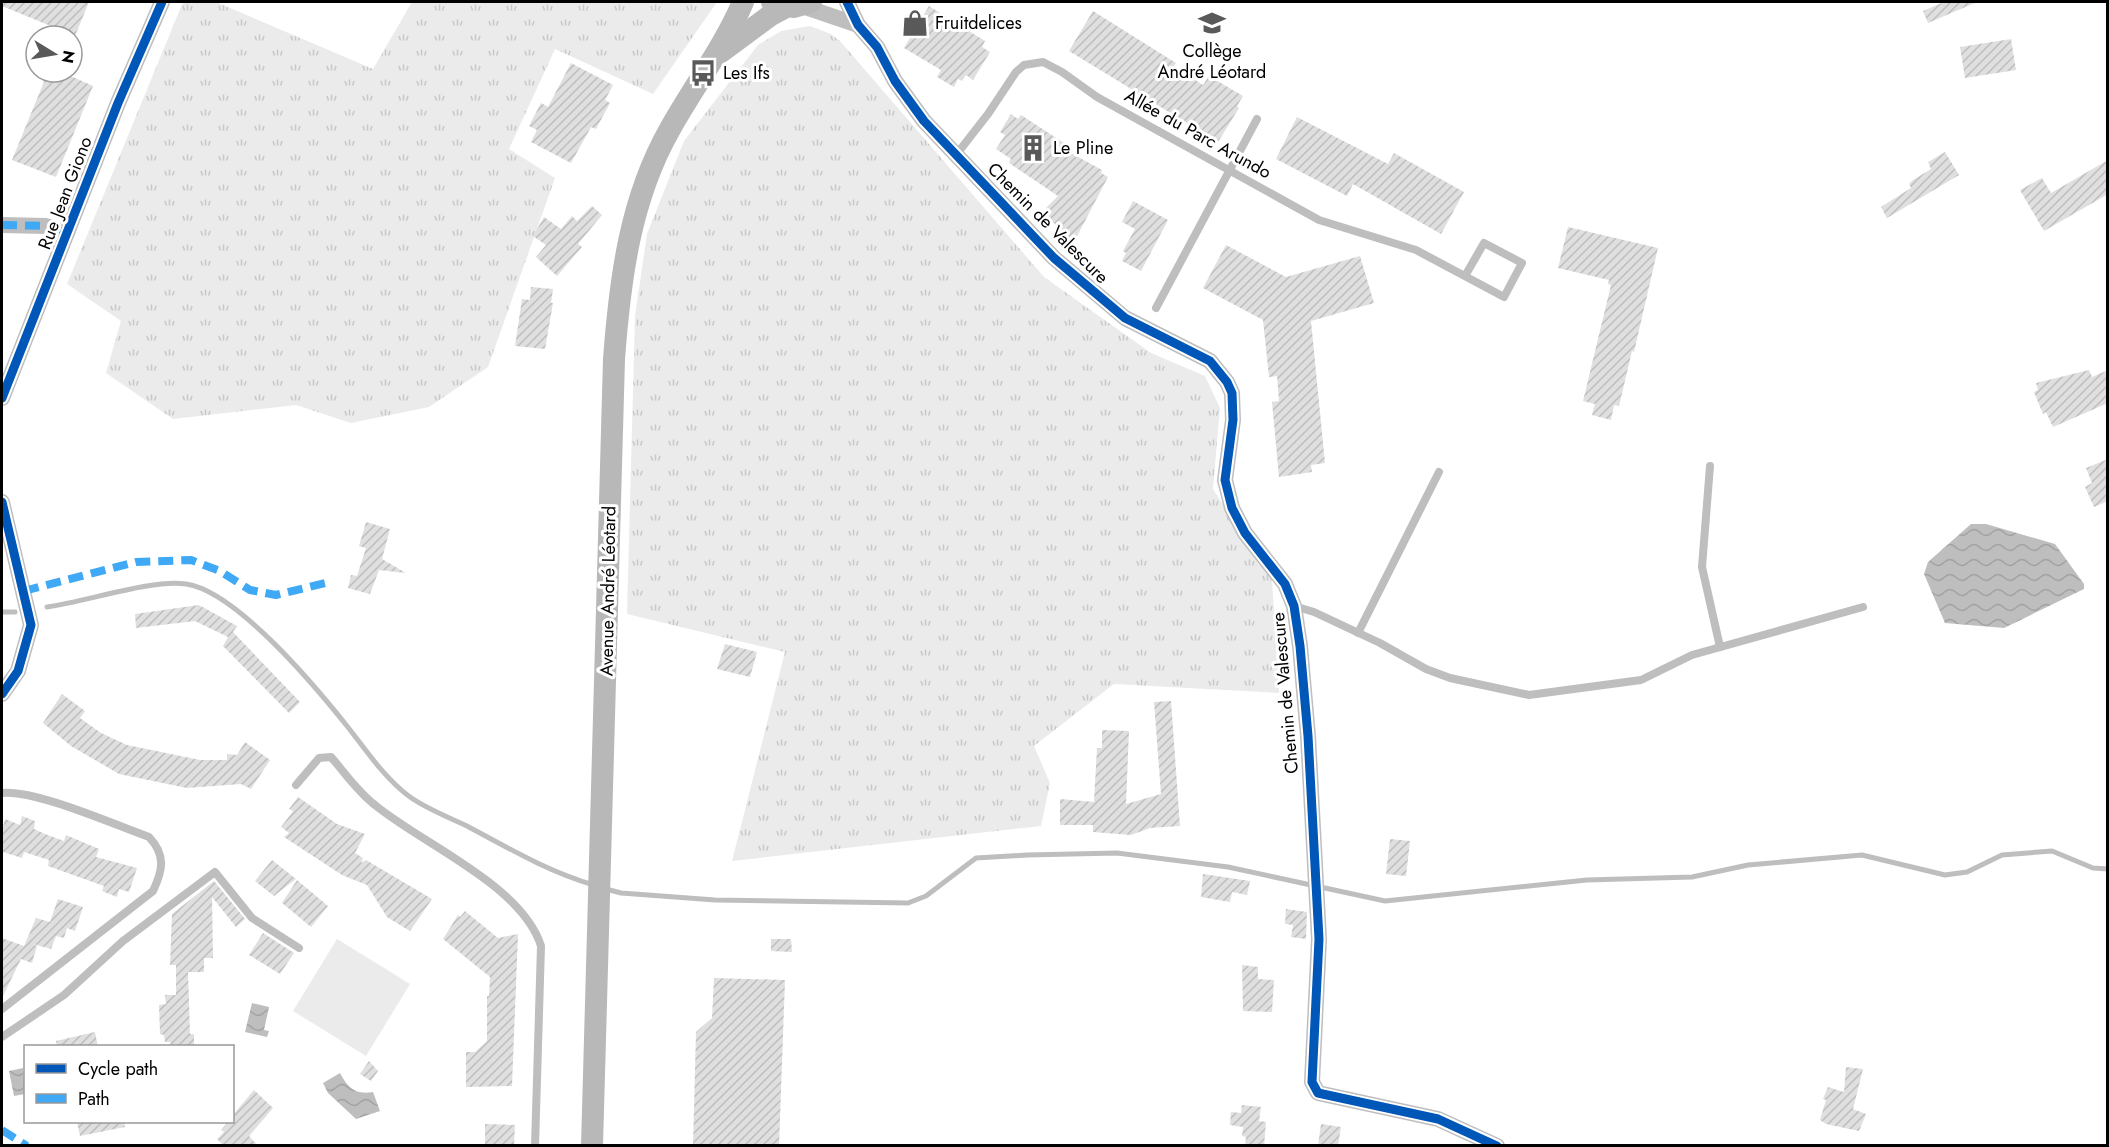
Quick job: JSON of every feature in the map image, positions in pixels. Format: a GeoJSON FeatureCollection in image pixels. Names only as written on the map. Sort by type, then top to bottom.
{"type":"FeatureCollection","features":[{"type":"Feature","properties":{"kind":"main road","name":"Avenue André Léotard"},"geometry":{"type":"LineString","coordinates":[[592,1146],[614,358],[620,283],[641,195],[654,161],[669,130],[714,58],[743,2]]}},
{"type":"Feature","properties":{"kind":"main road","name":"Avenue André Léotard"},"geometry":{"type":"LineString","coordinates":[[714,58],[762,21],[792,4]]}},
{"type":"Feature","properties":{"kind":"street","name":"Rue Jean Giono"},"geometry":{"type":"LineString","coordinates":[[2,398],[162,2]]}},
{"type":"Feature","properties":{"kind":"street","name":"Chemin de Valescure"},"geometry":{"type":"LineString","coordinates":[[847,2],[858,25],[877,46],[895,81],[924,121],[1054,258],[1109,306],[1139,326],[1202,356],[1219,369],[1232,393],[1233,404],[1225,469],[1232,508],[1245,533],[1279,573],[1294,606],[1307,724],[1319,939],[1312,1082],[1318,1093],[1438,1119],[1497,1146]]}},
{"type":"Feature","properties":{"kind":"street","name":"Chemin de Valescure"},"geometry":{"type":"LineString","coordinates":[[792,4],[858,25]]}},
{"type":"Feature","properties":{"kind":"street"},"geometry":{"type":"LineString","coordinates":[[2,225],[46,226],[67,233]]}},
{"type":"Feature","properties":{"kind":"street"},"geometry":{"type":"LineString","coordinates":[[2,502],[31,625],[18,671],[2,694]]}},
{"type":"Feature","properties":{"kind":"lane","name":"Allée du Parc Arundo"},"geometry":{"type":"LineString","coordinates":[[955,155],[988,114],[1016,72],[1024,65],[1043,62],[1062,72],[1097,97],[1319,220],[1416,250],[1504,297],[1522,263],[1484,243],[1465,276]]}},
{"type":"Feature","properties":{"kind":"lane"},"geometry":{"type":"LineString","coordinates":[[1156,308],[1257,120]]}},
{"type":"Feature","properties":{"kind":"lane"},"geometry":{"type":"LineString","coordinates":[[1710,466],[1702,567],[1720,647]]}},
{"type":"Feature","properties":{"kind":"lane"},"geometry":{"type":"LineString","coordinates":[[1359,633],[1438,472]]}},
{"type":"Feature","properties":{"kind":"lane"},"geometry":{"type":"LineString","coordinates":[[1294,606],[1314,612],[1359,633],[1426,669],[1450,678],[1529,695],[1641,680],[1670,663],[1863,607]]}},
{"type":"Feature","properties":{"kind":"lane"},"geometry":{"type":"LineString","coordinates":[[296,785],[320,758],[331,758],[372,803],[470,866],[529,920],[541,946],[535,1146]]}},
{"type":"Feature","properties":{"kind":"lane"},"geometry":{"type":"LineString","coordinates":[[2,793],[12,792],[62,806],[148,837],[158,847],[163,862],[162,874],[153,891],[115,923],[2,1009]]}},
{"type":"Feature","properties":{"kind":"lane"},"geometry":{"type":"LineString","coordinates":[[2,1037],[64,995],[123,941],[215,872],[252,918],[299,948]]}},
{"type":"Feature","properties":{"kind":"green space"},"geometry":{"type":"Polygon","coordinates":[[[183,2],[216,2],[373,69],[412,2],[717,2],[653,94],[555,49],[509,149],[555,178],[488,367],[429,407],[351,423],[296,405],[173,419],[106,373],[121,321],[67,284],[183,2]]]}},
{"type":"Feature","properties":{"kind":"green space"},"geometry":{"type":"Polygon","coordinates":[[[810,26],[831,34],[840,41],[1044,277],[1151,353],[1205,376],[1220,408],[1213,489],[1272,580],[1279,693],[1114,684],[1034,746],[1050,783],[1041,826],[732,861],[785,652],[627,614],[635,316],[647,234],[684,141],[758,45],[781,31],[810,26]]]}},
{"type":"Feature","properties":{"kind":"green space"},"geometry":{"type":"Polygon","coordinates":[[[337,939],[410,984],[366,1056],[293,1011],[337,939]]]}},
{"type":"Feature","properties":{"kind":"water"},"geometry":{"type":"Polygon","coordinates":[[[1971,524],[1986,524],[2055,544],[2084,584],[2084,589],[2004,628],[1945,623],[1924,574],[1928,562],[1971,524]]]}},
{"type":"Feature","properties":{"kind":"water"},"geometry":{"type":"Polygon","coordinates":[[[252,1003],[269,1007],[264,1030],[269,1031],[267,1037],[245,1032],[252,1003]]]}},
{"type":"Feature","properties":{"kind":"water"},"geometry":{"type":"Polygon","coordinates":[[[23,1068],[24,1094],[14,1096],[9,1071],[23,1068]]]}},
{"type":"Feature","properties":{"kind":"water"},"geometry":{"type":"Polygon","coordinates":[[[340,1073],[353,1089],[373,1092],[380,1111],[356,1119],[328,1093],[323,1083],[340,1073]]]}},
{"type":"Feature","properties":{"kind":"building"},"geometry":{"type":"Polygon","coordinates":[[[2,2],[89,2],[80,24],[46,24],[2,6],[2,2]]]}},
{"type":"Feature","properties":{"kind":"building"},"geometry":{"type":"Polygon","coordinates":[[[1944,2],[1977,2],[1928,23],[1923,11],[1944,2]]]}},
{"type":"Feature","properties":{"kind":"building"},"geometry":{"type":"Polygon","coordinates":[[[929,6],[985,41],[982,47],[990,52],[973,80],[966,75],[962,81],[958,79],[954,87],[937,77],[941,70],[904,48],[929,6]]]}},
{"type":"Feature","properties":{"kind":"building"},"geometry":{"type":"Polygon","coordinates":[[[1093,11],[1176,63],[1174,66],[1203,85],[1209,76],[1243,96],[1237,106],[1239,108],[1218,142],[1069,51],[1093,11]]]}},
{"type":"Feature","properties":{"kind":"building"},"geometry":{"type":"Polygon","coordinates":[[[2011,39],[2016,70],[1965,78],[1960,47],[2011,39]]]}},
{"type":"Feature","properties":{"kind":"building"},"geometry":{"type":"Polygon","coordinates":[[[571,63],[613,85],[605,100],[610,103],[596,129],[591,127],[571,163],[531,142],[537,130],[529,126],[541,103],[548,107],[571,63]]]}},
{"type":"Feature","properties":{"kind":"building"},"geometry":{"type":"Polygon","coordinates":[[[84,82],[93,86],[56,177],[12,160],[43,84],[84,84],[84,82]]]}},
{"type":"Feature","properties":{"kind":"building"},"geometry":{"type":"Polygon","coordinates":[[[1011,114],[1018,119],[1021,115],[1067,145],[1071,153],[1102,170],[1101,173],[1108,177],[1074,242],[1042,212],[1058,196],[1009,163],[1011,159],[996,149],[1005,135],[1000,132],[1011,114]]]}},
{"type":"Feature","properties":{"kind":"building"},"geometry":{"type":"Polygon","coordinates":[[[1297,117],[1388,164],[1394,153],[1464,192],[1441,234],[1353,184],[1347,196],[1276,159],[1297,117]]]}},
{"type":"Feature","properties":{"kind":"building"},"geometry":{"type":"Polygon","coordinates":[[[1945,152],[1959,175],[1887,218],[1881,207],[1911,188],[1909,184],[1913,180],[1931,169],[1928,162],[1945,152]]]}},
{"type":"Feature","properties":{"kind":"building"},"geometry":{"type":"Polygon","coordinates":[[[2108,160],[2108,194],[2044,231],[2020,190],[2042,178],[2051,193],[2108,160]]]}},
{"type":"Feature","properties":{"kind":"building"},"geometry":{"type":"Polygon","coordinates":[[[1133,201],[1168,220],[1141,271],[1122,261],[1126,253],[1123,251],[1135,229],[1122,222],[1133,201]]]}},
{"type":"Feature","properties":{"kind":"building"},"geometry":{"type":"Polygon","coordinates":[[[592,206],[602,215],[578,244],[582,247],[557,276],[536,257],[546,245],[533,236],[544,217],[561,229],[572,216],[577,221],[592,206]]]}},
{"type":"Feature","properties":{"kind":"building"},"geometry":{"type":"Polygon","coordinates":[[[1568,227],[1658,248],[1634,352],[1632,351],[1619,406],[1614,405],[1611,420],[1592,415],[1595,404],[1583,401],[1611,285],[1608,284],[1609,280],[1558,268],[1568,227]]]}},
{"type":"Feature","properties":{"kind":"building"},"geometry":{"type":"Polygon","coordinates":[[[1226,245],[1286,277],[1360,256],[1374,303],[1311,321],[1325,463],[1311,465],[1312,472],[1279,477],[1272,402],[1279,401],[1277,376],[1269,377],[1263,320],[1203,288],[1226,245]]]}},
{"type":"Feature","properties":{"kind":"building"},"geometry":{"type":"Polygon","coordinates":[[[531,287],[553,289],[551,303],[553,303],[545,349],[515,346],[522,299],[530,300],[531,287]]]}},
{"type":"Feature","properties":{"kind":"building"},"geometry":{"type":"Polygon","coordinates":[[[2089,370],[2092,377],[2108,370],[2108,403],[2053,427],[2046,412],[2043,414],[2034,392],[2038,390],[2036,383],[2089,370]]]}},
{"type":"Feature","properties":{"kind":"building"},"geometry":{"type":"Polygon","coordinates":[[[2108,459],[2108,501],[2094,507],[2085,487],[2092,483],[2086,468],[2108,459]]]}},
{"type":"Feature","properties":{"kind":"building"},"geometry":{"type":"Polygon","coordinates":[[[366,522],[390,529],[382,559],[406,573],[379,570],[370,594],[348,588],[351,575],[357,576],[366,548],[359,546],[366,522]]]}},
{"type":"Feature","properties":{"kind":"building"},"geometry":{"type":"Polygon","coordinates":[[[199,605],[237,626],[233,632],[300,702],[289,713],[223,646],[228,637],[195,621],[136,628],[135,614],[199,605]]]}},
{"type":"Feature","properties":{"kind":"building"},"geometry":{"type":"Polygon","coordinates":[[[725,644],[757,652],[750,677],[717,669],[725,644]]]}},
{"type":"Feature","properties":{"kind":"building"},"geometry":{"type":"Polygon","coordinates":[[[62,694],[85,711],[80,718],[101,733],[127,745],[200,760],[227,760],[227,754],[237,755],[245,742],[270,760],[251,789],[241,784],[187,788],[119,774],[71,746],[43,723],[62,694]]]}},
{"type":"Feature","properties":{"kind":"building"},"geometry":{"type":"Polygon","coordinates":[[[1171,701],[1180,826],[1150,828],[1131,835],[1093,832],[1093,825],[1060,825],[1060,799],[1094,802],[1097,748],[1102,748],[1102,730],[1129,731],[1126,804],[1161,794],[1154,702],[1171,701]]]}},
{"type":"Feature","properties":{"kind":"building"},"geometry":{"type":"Polygon","coordinates":[[[298,797],[337,824],[365,834],[355,853],[363,858],[361,863],[366,860],[432,899],[410,931],[387,917],[367,885],[342,875],[284,837],[289,833],[281,827],[293,811],[289,809],[298,797]]]}},
{"type":"Feature","properties":{"kind":"building"},"geometry":{"type":"Polygon","coordinates":[[[22,816],[35,821],[34,829],[45,834],[64,841],[66,835],[99,849],[96,857],[137,868],[129,892],[119,889],[117,897],[102,891],[104,886],[48,866],[49,860],[24,852],[22,858],[3,852],[2,832],[5,819],[20,825],[22,816]]]}},
{"type":"Feature","properties":{"kind":"building"},"geometry":{"type":"Polygon","coordinates":[[[1390,839],[1410,841],[1406,876],[1386,874],[1390,839]]]}},
{"type":"Feature","properties":{"kind":"building"},"geometry":{"type":"Polygon","coordinates":[[[272,860],[296,879],[274,896],[255,881],[272,860]]]}},
{"type":"Feature","properties":{"kind":"building"},"geometry":{"type":"Polygon","coordinates":[[[1203,874],[1250,881],[1247,895],[1232,892],[1230,902],[1201,897],[1203,874]]]}},
{"type":"Feature","properties":{"kind":"building"},"geometry":{"type":"Polygon","coordinates":[[[297,880],[328,906],[311,927],[282,903],[297,880]]]}},
{"type":"Feature","properties":{"kind":"building"},"geometry":{"type":"Polygon","coordinates":[[[214,881],[245,919],[236,927],[212,897],[213,958],[204,958],[204,972],[188,972],[190,1034],[194,1034],[194,1045],[171,1045],[170,1042],[165,1042],[164,1035],[160,1034],[159,1005],[166,1004],[165,995],[176,995],[176,965],[170,965],[172,914],[214,881]]]}},
{"type":"Feature","properties":{"kind":"building"},"geometry":{"type":"Polygon","coordinates":[[[58,899],[83,907],[75,931],[67,928],[64,938],[56,936],[51,949],[33,944],[37,946],[32,963],[21,959],[2,998],[2,938],[24,946],[36,918],[50,922],[58,899]]]}},
{"type":"Feature","properties":{"kind":"building"},"geometry":{"type":"Polygon","coordinates":[[[1286,909],[1307,912],[1306,939],[1291,937],[1293,925],[1285,924],[1286,909]]]}},
{"type":"Feature","properties":{"kind":"building"},"geometry":{"type":"Polygon","coordinates":[[[465,911],[498,938],[518,934],[512,1086],[466,1087],[466,1052],[475,1052],[487,1041],[487,996],[489,996],[490,977],[443,939],[458,915],[460,917],[465,911]]]}},
{"type":"Feature","properties":{"kind":"building"},"geometry":{"type":"Polygon","coordinates":[[[263,933],[294,953],[280,974],[249,955],[263,933]]]}},
{"type":"Feature","properties":{"kind":"building"},"geometry":{"type":"Polygon","coordinates":[[[771,939],[791,939],[792,952],[771,951],[771,939]]]}},
{"type":"Feature","properties":{"kind":"building"},"geometry":{"type":"Polygon","coordinates":[[[1242,965],[1258,967],[1258,979],[1274,980],[1272,1012],[1243,1011],[1242,965]]]}},
{"type":"Feature","properties":{"kind":"building"},"geometry":{"type":"Polygon","coordinates":[[[714,978],[785,980],[779,1146],[693,1146],[696,1032],[712,1018],[714,978]]]}},
{"type":"Feature","properties":{"kind":"building"},"geometry":{"type":"Polygon","coordinates":[[[95,1032],[98,1045],[57,1045],[56,1041],[95,1032]]]}},
{"type":"Feature","properties":{"kind":"building"},"geometry":{"type":"Polygon","coordinates":[[[369,1061],[378,1071],[371,1081],[360,1074],[369,1061]]]}},
{"type":"Feature","properties":{"kind":"building"},"geometry":{"type":"Polygon","coordinates":[[[1846,1067],[1863,1069],[1853,1109],[1866,1114],[1859,1131],[1826,1124],[1820,1120],[1826,1100],[1823,1099],[1828,1087],[1844,1092],[1846,1067]]]}},
{"type":"Feature","properties":{"kind":"building"},"geometry":{"type":"Polygon","coordinates":[[[254,1090],[273,1108],[249,1136],[258,1146],[224,1146],[217,1139],[224,1132],[221,1130],[227,1123],[234,1123],[234,1114],[254,1090]]]}},
{"type":"Feature","properties":{"kind":"building"},"geometry":{"type":"Polygon","coordinates":[[[1242,1105],[1261,1107],[1259,1121],[1266,1122],[1264,1146],[1245,1146],[1246,1137],[1242,1136],[1243,1127],[1230,1125],[1231,1112],[1241,1113],[1242,1105]]]}},
{"type":"Feature","properties":{"kind":"building"},"geometry":{"type":"Polygon","coordinates":[[[77,1123],[124,1123],[125,1127],[80,1136],[77,1123]]]}},
{"type":"Feature","properties":{"kind":"building"},"geometry":{"type":"Polygon","coordinates":[[[485,1124],[515,1125],[514,1146],[485,1146],[485,1124]]]}},
{"type":"Feature","properties":{"kind":"building"},"geometry":{"type":"Polygon","coordinates":[[[1321,1124],[1341,1127],[1338,1146],[1318,1146],[1321,1124]]]}},
{"type":"Feature","properties":{"kind":"waterway"},"geometry":{"type":"LineString","coordinates":[[47,607],[172,583],[186,584],[206,590],[250,621],[295,665],[384,773],[410,797],[529,859],[594,885]]}},
{"type":"Feature","properties":{"kind":"waterway"},"geometry":{"type":"LineString","coordinates":[[2,612],[15,612]]}},
{"type":"Feature","properties":{"kind":"waterway"},"geometry":{"type":"LineString","coordinates":[[606,889],[621,893],[715,900],[908,903],[926,896],[976,858],[1117,853],[1228,867],[1385,901],[1587,880],[1692,877],[1748,865],[1862,855],[1945,875],[1967,872],[2002,855],[2052,851],[2093,868],[2108,869]]}},
{"type":"Feature","properties":{"kind":"marked path"},"geometry":{"type":"LineString","coordinates":[[2,225],[46,226],[67,233]]}},
{"type":"Feature","properties":{"kind":"marked path"},"geometry":{"type":"LineString","coordinates":[[24,591],[136,562],[191,560],[220,571],[250,590],[276,595],[325,583]]}},
{"type":"Feature","properties":{"kind":"marked path"},"geometry":{"type":"LineString","coordinates":[[2,1130],[27,1146]]}},
{"type":"Feature","properties":{"kind":"cycle path"},"geometry":{"type":"LineString","coordinates":[[2,398],[118,103],[162,2]]}},
{"type":"Feature","properties":{"kind":"cycle path"},"geometry":{"type":"LineString","coordinates":[[847,2],[858,25],[877,47],[895,81],[924,121],[1054,258],[1125,318],[1210,361],[1227,382],[1232,393],[1233,420],[1225,480],[1232,508],[1245,533],[1285,584],[1294,606],[1300,646],[1308,736],[1319,939],[1312,1082],[1318,1093],[1438,1119],[1497,1146]]}},
{"type":"Feature","properties":{"kind":"cycle path"},"geometry":{"type":"LineString","coordinates":[[2,502],[31,625],[18,671],[2,694]]}},
{"type":"Feature","properties":{"kind":"place","name":"Fruitdelices"},"geometry":{"type":"Point","coordinates":[915,23]}},
{"type":"Feature","properties":{"kind":"place","name":"Collège André Léotard"},"geometry":{"type":"Point","coordinates":[1212,23]}},
{"type":"Feature","properties":{"kind":"place","name":"Les Ifs"},"geometry":{"type":"Point","coordinates":[703,73]}},
{"type":"Feature","properties":{"kind":"place","name":"Le Pline"},"geometry":{"type":"Point","coordinates":[1033,148]}}]}
